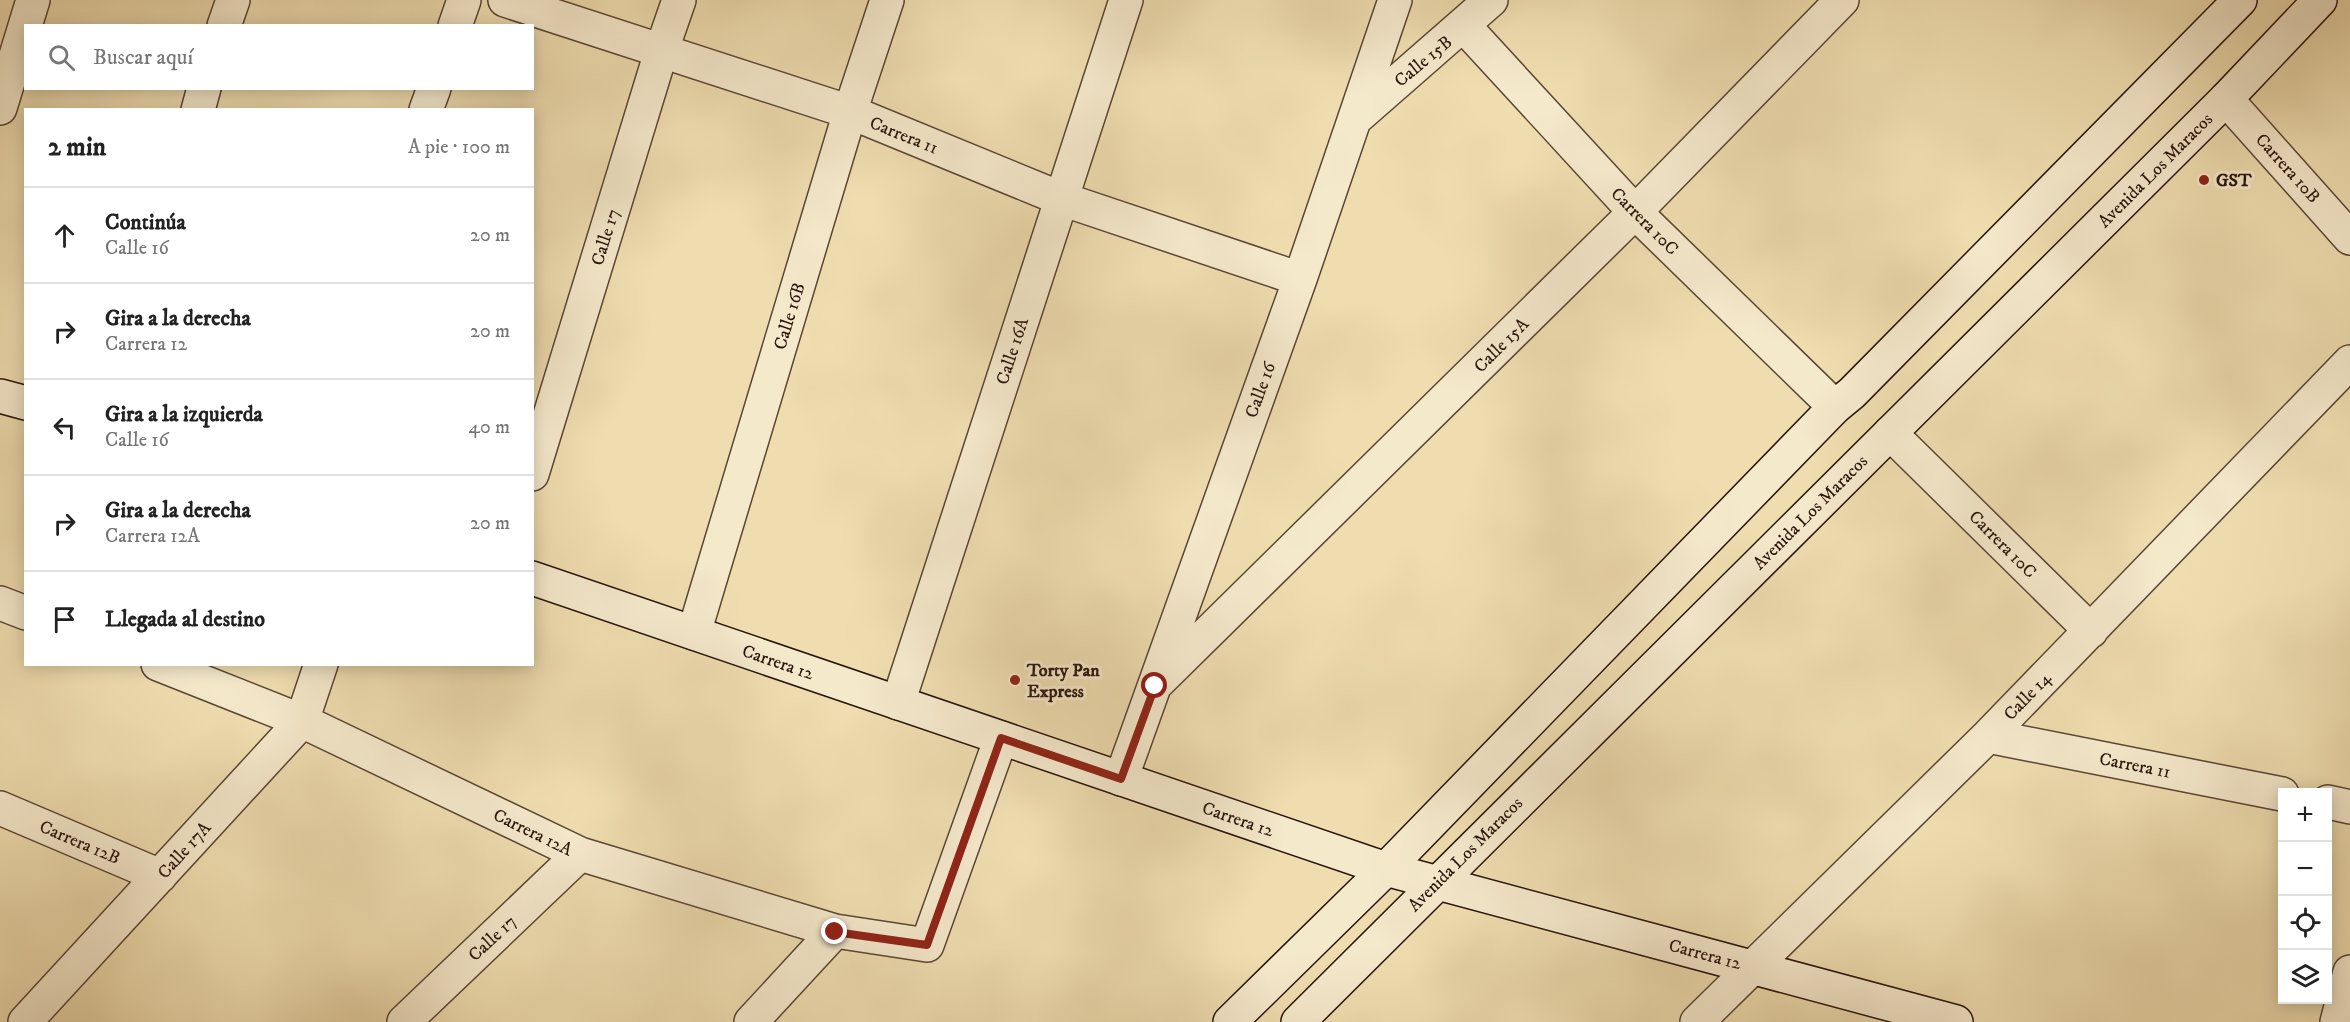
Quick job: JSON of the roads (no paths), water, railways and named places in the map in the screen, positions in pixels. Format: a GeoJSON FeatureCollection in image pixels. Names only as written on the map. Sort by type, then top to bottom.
{"type":"FeatureCollection","features":[{"type":"Feature","properties":{"kind":"street"},"geometry":{"type":"LineString","coordinates":[[26,24],[33,0]]}},
{"type":"Feature","properties":{"kind":"street"},"geometry":{"type":"LineString","coordinates":[[225,24],[232,0]]}},
{"type":"Feature","properties":{"kind":"street"},"geometry":{"type":"LineString","coordinates":[[456,24],[464,0]]}},
{"type":"Feature","properties":{"kind":"street","name":"Carrera 11"},"geometry":{"type":"LineString","coordinates":[[505,0],[850,112],[1062,199],[1300,279]]}},
{"type":"Feature","properties":{"kind":"street","name":"Calle 17"},"geometry":{"type":"LineString","coordinates":[[534,467],[661,52],[680,0]]}},
{"type":"Feature","properties":{"kind":"street","name":"Calle 16B"},"geometry":{"type":"LineString","coordinates":[[694,633],[850,112],[887,0]]}},
{"type":"Feature","properties":{"kind":"street","name":"Calle 16A"},"geometry":{"type":"LineString","coordinates":[[898,703],[1126,0]]}},
{"type":"Feature","properties":{"kind":"street","name":"Calle 16"},"geometry":{"type":"LineString","coordinates":[[1121,779],[1300,279],[1395,0]]}},
{"type":"Feature","properties":{"kind":"street","name":"Calle 15B"},"geometry":{"type":"LineString","coordinates":[[1354,120],[1491,0]]}},
{"type":"Feature","properties":{"kind":"street","name":"Calle 15A"},"geometry":{"type":"LineString","coordinates":[[1155,686],[1635,212],[1842,0]]}},
{"type":"Feature","properties":{"kind":"street"},"geometry":{"type":"LineString","coordinates":[[1230,1022],[1386,869],[1835,407],[1869,376],[2240,0]]}},
{"type":"Feature","properties":{"kind":"street","name":"Avenida Los Maracos"},"geometry":{"type":"LineString","coordinates":[[1298,1022],[2226,99],[2320,0]]}},
{"type":"Feature","properties":{"kind":"street","name":"Carrera 10C"},"geometry":{"type":"LineString","coordinates":[[1464,26],[1635,212],[1835,407]]}},
{"type":"Feature","properties":{"kind":"street"},"geometry":{"type":"LineString","coordinates":[[0,108],[24,29]]}},
{"type":"Feature","properties":{"kind":"street"},"geometry":{"type":"LineString","coordinates":[[199,108],[203,90]]}},
{"type":"Feature","properties":{"kind":"street"},"geometry":{"type":"LineString","coordinates":[[427,108],[433,90]]}},
{"type":"Feature","properties":{"kind":"street","name":"Carrera 10B"},"geometry":{"type":"LineString","coordinates":[[2226,99],[2350,238]]}},
{"type":"Feature","properties":{"kind":"street","name":"Calle 14"},"geometry":{"type":"LineString","coordinates":[[1697,1022],[1988,736],[2350,362]]}},
{"type":"Feature","properties":{"kind":"street","name":"Carrera 10C"},"geometry":{"type":"LineString","coordinates":[[1890,433],[2091,631]]}},
{"type":"Feature","properties":{"kind":"street","name":"Carrera 12"},"geometry":{"type":"LineString","coordinates":[[534,579],[1386,869],[1956,1022]]}},
{"type":"Feature","properties":{"kind":"street"},"geometry":{"type":"LineString","coordinates":[[0,603],[24,612]]}},
{"type":"Feature","properties":{"kind":"street","name":"Carrera 12A"},"geometry":{"type":"LineString","coordinates":[[163,666],[302,721],[580,854],[835,932],[927,945],[1001,738]]}},
{"type":"Feature","properties":{"kind":"street","name":"Calle 17A"},"geometry":{"type":"LineString","coordinates":[[25,1022],[302,721],[320,666]]}},
{"type":"Feature","properties":{"kind":"street","name":"Carrera 11"},"geometry":{"type":"LineString","coordinates":[[1988,736],[2278,793]]}},
{"type":"Feature","properties":{"kind":"street"},"geometry":{"type":"LineString","coordinates":[[2332,803],[2350,807]]}},
{"type":"Feature","properties":{"kind":"street","name":"Carrera 12B"},"geometry":{"type":"LineString","coordinates":[[0,808],[160,876]]}},
{"type":"Feature","properties":{"kind":"street","name":"Calle 17"},"geometry":{"type":"LineString","coordinates":[[404,1022],[580,854]]}},
{"type":"Feature","properties":{"kind":"street"},"geometry":{"type":"LineString","coordinates":[[751,1022],[835,932]]}},
{"type":"Feature","properties":{"kind":"street"},"geometry":{"type":"LineString","coordinates":[[1731,1022],[1752,967]]}},
{"type":"Feature","properties":{"kind":"street"},"geometry":{"type":"LineString","coordinates":[[2337,1022],[2350,972]]}},
{"type":"Feature","properties":{"kind":"place","name":"GST"},"geometry":{"type":"Point","coordinates":[2204,180]}},
{"type":"Feature","properties":{"kind":"place","name":"Torty Pan Express"},"geometry":{"type":"Point","coordinates":[1015,680]}}]}
